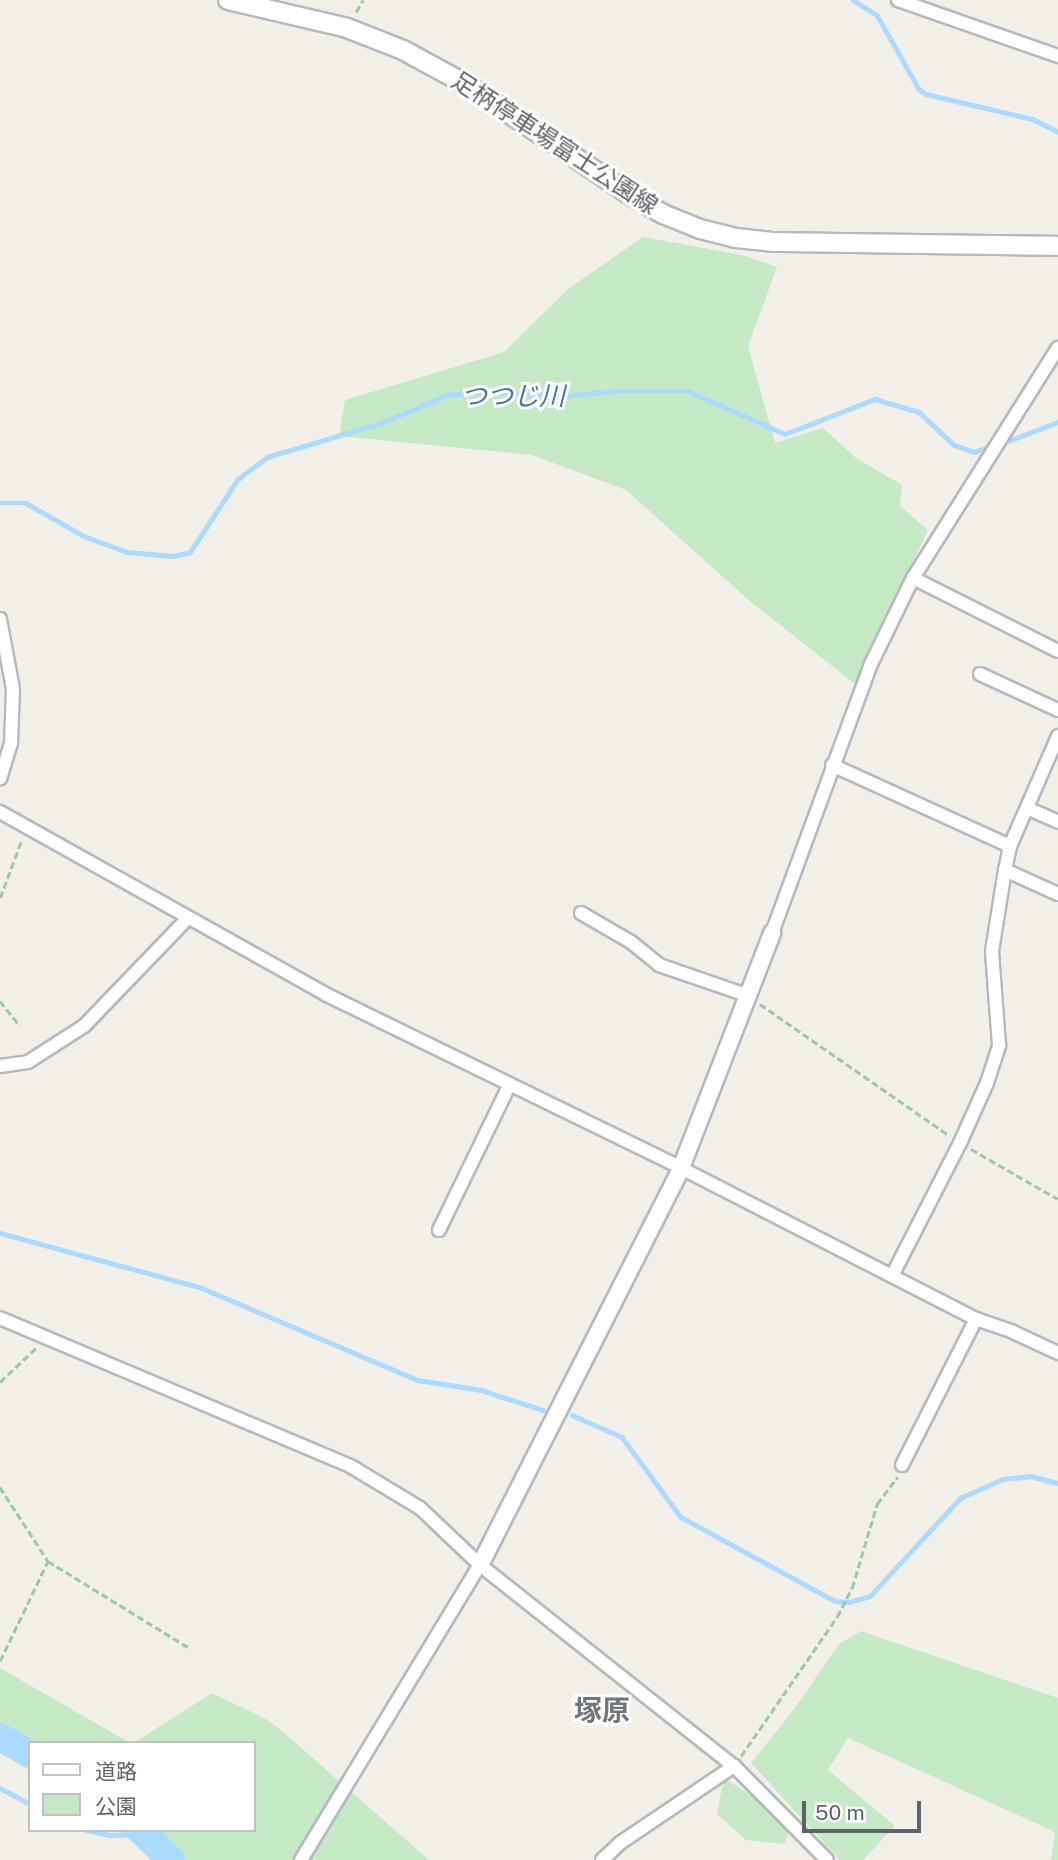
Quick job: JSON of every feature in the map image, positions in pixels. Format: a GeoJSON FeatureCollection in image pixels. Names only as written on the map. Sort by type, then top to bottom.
{"type":"FeatureCollection","features":[{"type":"Feature","properties":{"kind":"main road","name":"足柄停車場富士公園線"},"geometry":{"type":"LineString","coordinates":[[228,0],[347,28],[412,55],[469,86],[645,203],[700,229],[736,238],[775,242],[1058,246]]}},
{"type":"Feature","properties":{"kind":"street"},"geometry":{"type":"LineString","coordinates":[[898,0],[1058,55]]}},
{"type":"Feature","properties":{"kind":"street"},"geometry":{"type":"LineString","coordinates":[[301,1860],[481,1564],[681,1168],[749,996],[871,664],[913,578],[1058,348]]}},
{"type":"Feature","properties":{"kind":"street"},"geometry":{"type":"LineString","coordinates":[[913,578],[1058,651]]}},
{"type":"Feature","properties":{"kind":"street"},"geometry":{"type":"LineString","coordinates":[[0,618],[13,689],[11,743],[0,778]]}},
{"type":"Feature","properties":{"kind":"street"},"geometry":{"type":"LineString","coordinates":[[980,674],[1058,710]]}},
{"type":"Feature","properties":{"kind":"street"},"geometry":{"type":"LineString","coordinates":[[893,1274],[960,1143],[987,1083],[999,1045],[992,951],[1005,870],[1010,846],[1058,736]]}},
{"type":"Feature","properties":{"kind":"street"},"geometry":{"type":"LineString","coordinates":[[832,765],[1010,846]]}},
{"type":"Feature","properties":{"kind":"street"},"geometry":{"type":"LineString","coordinates":[[1027,808],[1058,822]]}},
{"type":"Feature","properties":{"kind":"street"},"geometry":{"type":"LineString","coordinates":[[0,812],[325,994],[893,1274],[976,1320],[1013,1332],[1058,1353]]}},
{"type":"Feature","properties":{"kind":"street"},"geometry":{"type":"LineString","coordinates":[[1005,870],[1058,894]]}},
{"type":"Feature","properties":{"kind":"street"},"geometry":{"type":"LineString","coordinates":[[581,913],[631,942],[659,965],[749,996]]}},
{"type":"Feature","properties":{"kind":"street"},"geometry":{"type":"LineString","coordinates":[[0,1066],[28,1062],[84,1026],[188,918]]}},
{"type":"Feature","properties":{"kind":"street"},"geometry":{"type":"LineString","coordinates":[[439,1230],[510,1084]]}},
{"type":"Feature","properties":{"kind":"street"},"geometry":{"type":"LineString","coordinates":[[0,1318],[352,1467],[419,1508],[481,1564],[734,1766],[827,1860]]}},
{"type":"Feature","properties":{"kind":"street"},"geometry":{"type":"LineString","coordinates":[[902,1465],[976,1320]]}},
{"type":"Feature","properties":{"kind":"street"},"geometry":{"type":"LineString","coordinates":[[602,1860],[621,1843],[734,1766]]}},
{"type":"Feature","properties":{"kind":"path"},"geometry":{"type":"LineString","coordinates":[[0,898],[26,826]]}},
{"type":"Feature","properties":{"kind":"path"},"geometry":{"type":"LineString","coordinates":[[749,996],[960,1143],[1058,1199]]}},
{"type":"Feature","properties":{"kind":"path"},"geometry":{"type":"LineString","coordinates":[[0,1001],[20,1026]]}},
{"type":"Feature","properties":{"kind":"path"},"geometry":{"type":"LineString","coordinates":[[0,1382],[47,1338]]}},
{"type":"Feature","properties":{"kind":"path"},"geometry":{"type":"LineString","coordinates":[[734,1766],[786,1695],[837,1617],[852,1588],[877,1504],[902,1465]]}},
{"type":"Feature","properties":{"kind":"path"},"geometry":{"type":"LineString","coordinates":[[0,1488],[48,1560],[188,1647]]}},
{"type":"Feature","properties":{"kind":"path"},"geometry":{"type":"LineString","coordinates":[[0,1661],[48,1560]]}},
{"type":"Feature","properties":{"kind":"green space"},"geometry":{"type":"Polygon","coordinates":[[[643,237],[742,255],[777,267],[748,346],[775,443],[823,428],[856,458],[902,485],[900,506],[928,530],[855,684],[752,603],[626,490],[532,455],[339,436],[345,400],[504,352],[568,289],[643,237]]]}},
{"type":"Feature","properties":{"kind":"green space"},"geometry":{"type":"Polygon","coordinates":[[[861,1631],[1058,1698],[1058,1860],[1051,1860],[1055,1832],[848,1738],[828,1770],[895,1826],[863,1860],[840,1860],[751,1763],[795,1708],[839,1644],[861,1631]]]}},
{"type":"Feature","properties":{"kind":"green space"},"geometry":{"type":"Polygon","coordinates":[[[0,1668],[127,1741],[28,1742],[0,1725],[0,1668]]]}},
{"type":"Feature","properties":{"kind":"green space"},"geometry":{"type":"Polygon","coordinates":[[[212,1693],[266,1719],[282,1731],[429,1860],[170,1860],[154,1832],[256,1832],[256,1741],[137,1741],[212,1693]]]}},
{"type":"Feature","properties":{"kind":"green space"},"geometry":{"type":"Polygon","coordinates":[[[724,1778],[768,1806],[791,1827],[784,1844],[746,1840],[717,1814],[724,1778]]]}},
{"type":"Feature","properties":{"kind":"waterway"},"geometry":{"type":"LineString","coordinates":[[853,0],[877,15],[919,89],[926,94],[1033,119],[1058,132]]}},
{"type":"Feature","properties":{"kind":"waterway","name":"つつじ川"},"geometry":{"type":"LineString","coordinates":[[0,503],[26,503],[84,536],[127,552],[174,556],[190,552],[238,479],[267,457],[381,423],[447,395],[485,391],[551,397],[615,391],[688,391],[785,434],[875,399],[919,412],[954,445],[974,452],[991,446]]}},
{"type":"Feature","properties":{"kind":"waterway","name":"つつじ川"},"geometry":{"type":"LineString","coordinates":[[1003,443],[1058,422]]}},
{"type":"Feature","properties":{"kind":"waterway"},"geometry":{"type":"LineString","coordinates":[[0,1233],[202,1288],[418,1380],[481,1390],[543,1410]]}},
{"type":"Feature","properties":{"kind":"waterway"},"geometry":{"type":"LineString","coordinates":[[572,1415],[622,1437],[681,1517],[835,1601],[849,1602],[870,1596],[960,1498],[1003,1479],[1030,1476],[1058,1483]]}},
{"type":"Feature","properties":{"kind":"waterway"},"geometry":{"type":"LineString","coordinates":[[0,1737],[28,1753]]}},
{"type":"Feature","properties":{"kind":"waterway"},"geometry":{"type":"LineString","coordinates":[[0,1788],[28,1803]]}},
{"type":"Feature","properties":{"kind":"waterway"},"geometry":{"type":"LineString","coordinates":[[96,1832],[110,1835],[145,1834]]}},
{"type":"Feature","properties":{"kind":"waterway"},"geometry":{"type":"LineString","coordinates":[[142,1832],[171,1860]]}},
{"type":"Feature","properties":{"kind":"district","name":"塚原"},"geometry":{"type":"Point","coordinates":[602,1710]}}]}
